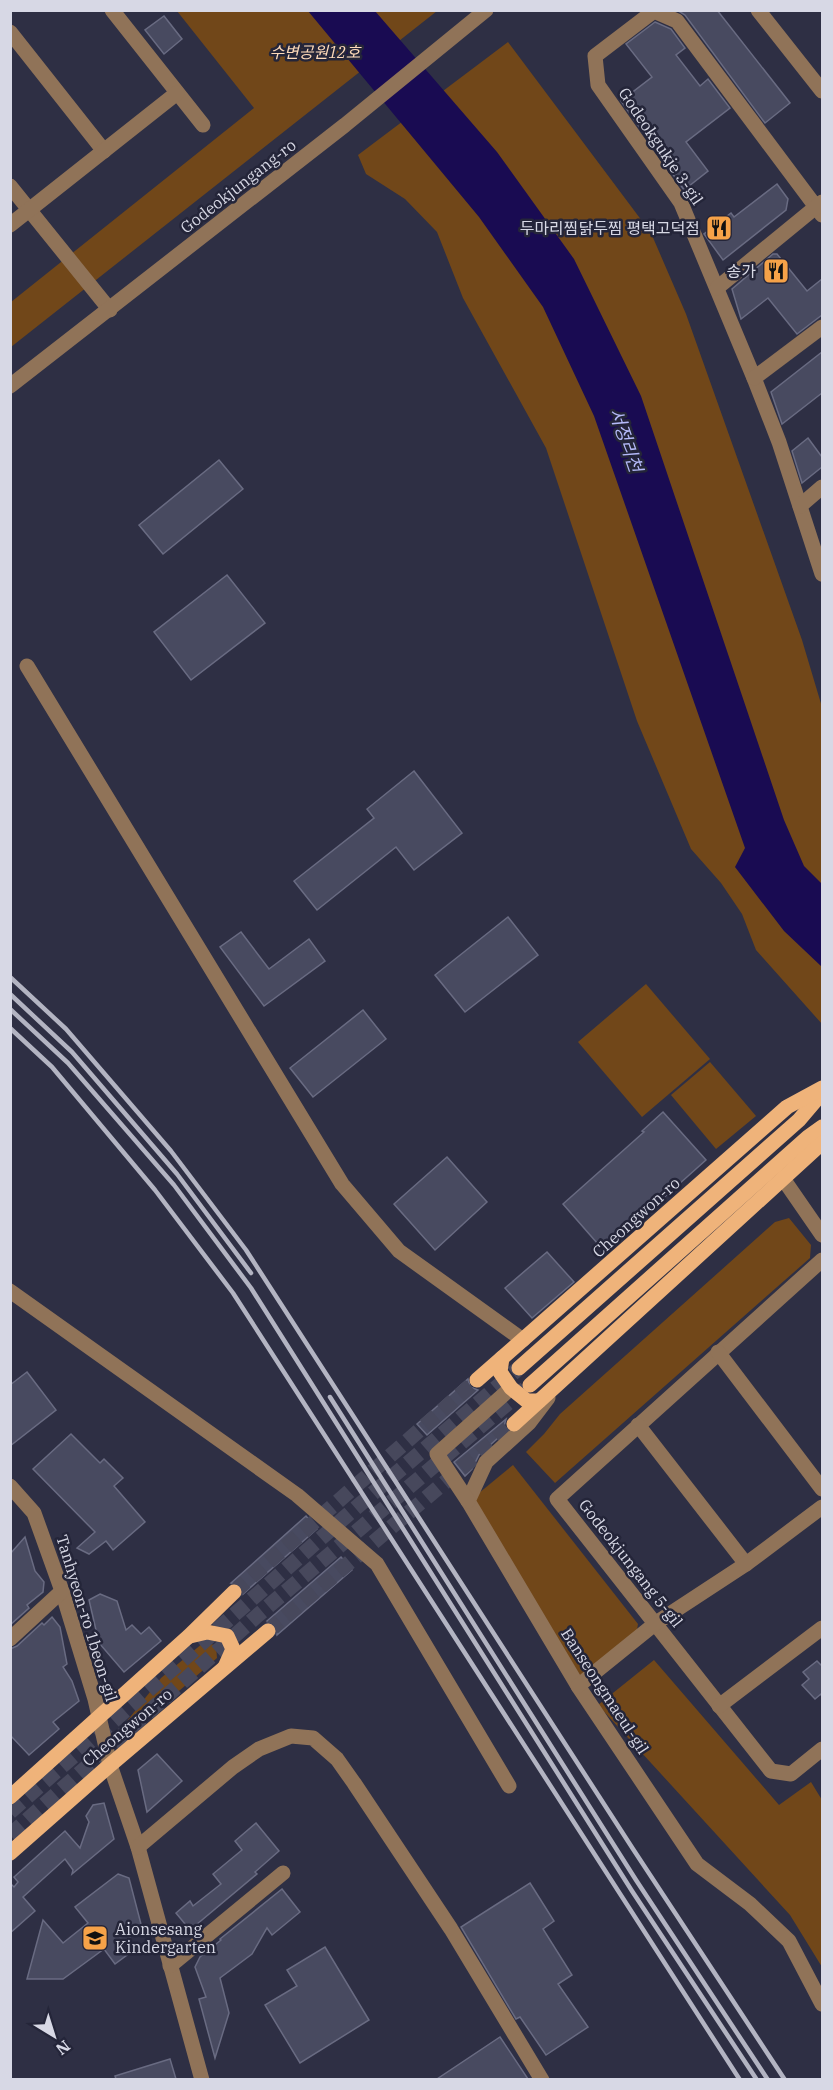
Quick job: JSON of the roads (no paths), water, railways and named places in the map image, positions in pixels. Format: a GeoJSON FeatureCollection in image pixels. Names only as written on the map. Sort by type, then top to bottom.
{"type":"FeatureCollection","features":[{"type":"Feature","properties":{"kind":"main road","name":"Cheongwon-ro"},"geometry":{"type":"LineString","coordinates":[[477,1380],[787,1107],[822,1088]]}},
{"type":"Feature","properties":{"kind":"main road"},"geometry":{"type":"LineString","coordinates":[[519,1368],[799,1120],[822,1093]]}},
{"type":"Feature","properties":{"kind":"main road"},"geometry":{"type":"LineString","coordinates":[[530,1385],[822,1126]]}},
{"type":"Feature","properties":{"kind":"main road"},"geometry":{"type":"LineString","coordinates":[[514,1424],[822,1143]]}},
{"type":"Feature","properties":{"kind":"main road"},"geometry":{"type":"LineString","coordinates":[[502,1358],[500,1372],[511,1388],[527,1401],[539,1401]]}},
{"type":"Feature","properties":{"kind":"main road","name":"Cheongwon-ro"},"geometry":{"type":"LineString","coordinates":[[10,1797],[189,1636],[234,1592]]}},
{"type":"Feature","properties":{"kind":"main road","name":"Cheongwon-ro"},"geometry":{"type":"LineString","coordinates":[[10,1853],[268,1631]]}},
{"type":"Feature","properties":{"kind":"main road"},"geometry":{"type":"LineString","coordinates":[[189,1636],[207,1632],[227,1636],[233,1649],[223,1669]]}},
{"type":"Feature","properties":{"kind":"street"},"geometry":{"type":"LineString","coordinates":[[112,10],[203,125]]}},
{"type":"Feature","properties":{"kind":"street","name":"Godeokjungang-ro"},"geometry":{"type":"LineString","coordinates":[[10,386],[110,310],[486,10]]}},
{"type":"Feature","properties":{"kind":"street"},"geometry":{"type":"LineString","coordinates":[[758,10],[822,91]]}},
{"type":"Feature","properties":{"kind":"street","name":"Godeokgukje 3-gil"},"geometry":{"type":"LineString","coordinates":[[820,208],[677,21],[654,12],[595,56],[598,85],[681,203],[779,442],[822,574]]}},
{"type":"Feature","properties":{"kind":"street"},"geometry":{"type":"LineString","coordinates":[[10,32],[104,151]]}},
{"type":"Feature","properties":{"kind":"street"},"geometry":{"type":"LineString","coordinates":[[10,225],[177,93]]}},
{"type":"Feature","properties":{"kind":"street"},"geometry":{"type":"LineString","coordinates":[[10,186],[110,310]]}},
{"type":"Feature","properties":{"kind":"street"},"geometry":{"type":"LineString","coordinates":[[717,288],[820,208]]}},
{"type":"Feature","properties":{"kind":"street"},"geometry":{"type":"LineString","coordinates":[[754,378],[822,327]]}},
{"type":"Feature","properties":{"kind":"street"},"geometry":{"type":"LineString","coordinates":[[800,506],[822,487]]}},
{"type":"Feature","properties":{"kind":"street"},"geometry":{"type":"LineString","coordinates":[[27,666],[342,1184],[399,1251],[523,1340]]}},
{"type":"Feature","properties":{"kind":"street"},"geometry":{"type":"LineString","coordinates":[[784,1180],[822,1234]]}},
{"type":"Feature","properties":{"kind":"street","name":"Godeokjungang 5-gil"},"geometry":{"type":"LineString","coordinates":[[822,1260],[557,1499],[771,1771],[791,1774],[822,1749]]}},
{"type":"Feature","properties":{"kind":"street"},"geometry":{"type":"LineString","coordinates":[[10,1292],[297,1495],[376,1564],[509,1786]]}},
{"type":"Feature","properties":{"kind":"street"},"geometry":{"type":"LineString","coordinates":[[718,1352],[822,1489]]}},
{"type":"Feature","properties":{"kind":"street"},"geometry":{"type":"LineString","coordinates":[[468,1501],[486,1462],[530,1423],[560,1381]]}},
{"type":"Feature","properties":{"kind":"street","name":"Banseongmaeul-gil"},"geometry":{"type":"LineString","coordinates":[[511,1388],[437,1454],[468,1501],[578,1686],[697,1864],[750,1904],[789,1941],[822,2004]]}},
{"type":"Feature","properties":{"kind":"street"},"geometry":{"type":"LineString","coordinates":[[638,1425],[746,1564]]}},
{"type":"Feature","properties":{"kind":"street","name":"Tanhyeon-ro 1beon-gil"},"geometry":{"type":"LineString","coordinates":[[10,1486],[34,1513],[63,1591],[99,1717],[110,1765],[138,1847],[202,2079]]}},
{"type":"Feature","properties":{"kind":"street"},"geometry":{"type":"LineString","coordinates":[[578,1686],[656,1623],[746,1564],[822,1507]]}},
{"type":"Feature","properties":{"kind":"street"},"geometry":{"type":"LineString","coordinates":[[10,1639],[63,1591]]}},
{"type":"Feature","properties":{"kind":"street"},"geometry":{"type":"LineString","coordinates":[[718,1706],[822,1628]]}},
{"type":"Feature","properties":{"kind":"street"},"geometry":{"type":"LineString","coordinates":[[138,1847],[233,1767],[260,1749],[291,1736],[313,1738],[337,1758],[354,1783],[451,1929],[542,2079]]}},
{"type":"Feature","properties":{"kind":"street"},"geometry":{"type":"LineString","coordinates":[[170,1966],[283,1873]]}},
{"type":"Feature","properties":{"kind":"water","name":"서정리천"},"geometry":{"type":"Polygon","coordinates":[[[308,11],[375,11],[497,152],[574,259],[641,396],[784,820],[804,866],[822,884],[822,967],[784,931],[735,867],[745,848],[594,416],[543,307],[479,217],[308,11]]]}},
{"type":"Feature","properties":{"kind":"tunnel"},"geometry":{"type":"LineString","coordinates":[[10,1812],[344,1518],[519,1368]]}},
{"type":"Feature","properties":{"kind":"tunnel"},"geometry":{"type":"LineString","coordinates":[[234,1592],[477,1380]]}},
{"type":"Feature","properties":{"kind":"tunnel"},"geometry":{"type":"LineString","coordinates":[[10,1835],[258,1615],[527,1387]]}},
{"type":"Feature","properties":{"kind":"tunnel"},"geometry":{"type":"LineString","coordinates":[[268,1631],[514,1424]]}},
{"type":"Feature","properties":{"kind":"railway"},"geometry":{"type":"LineString","coordinates":[[10,977],[66,1029],[171,1151],[246,1250],[785,2080]]}},
{"type":"Feature","properties":{"kind":"railway"},"geometry":{"type":"LineString","coordinates":[[10,994],[72,1052],[177,1174],[251,1273]]}},
{"type":"Feature","properties":{"kind":"railway"},"geometry":{"type":"LineString","coordinates":[[10,1009],[68,1063],[174,1185],[251,1288],[632,1891],[757,2080]]}},
{"type":"Feature","properties":{"kind":"railway"},"geometry":{"type":"LineString","coordinates":[[10,1028],[52,1067],[155,1190],[233,1293],[740,2080]]}},
{"type":"Feature","properties":{"kind":"railway"},"geometry":{"type":"LineString","coordinates":[[330,1397],[636,1880],[768,2080]]}},
{"type":"Feature","properties":{"kind":"place","name":"두마리찜닭두찜 평택고덕점"},"geometry":{"type":"Point","coordinates":[719,228]}},
{"type":"Feature","properties":{"kind":"place","name":"송가"},"geometry":{"type":"Point","coordinates":[776,271]}},
{"type":"Feature","properties":{"kind":"place","name":"Aionsesang Kindergarten"},"geometry":{"type":"Point","coordinates":[95,1938]}},
{"type":"Feature","properties":{"kind":"park label","name":"수변공원12호"},"geometry":{"type":"Point","coordinates":[315,52]}}]}
